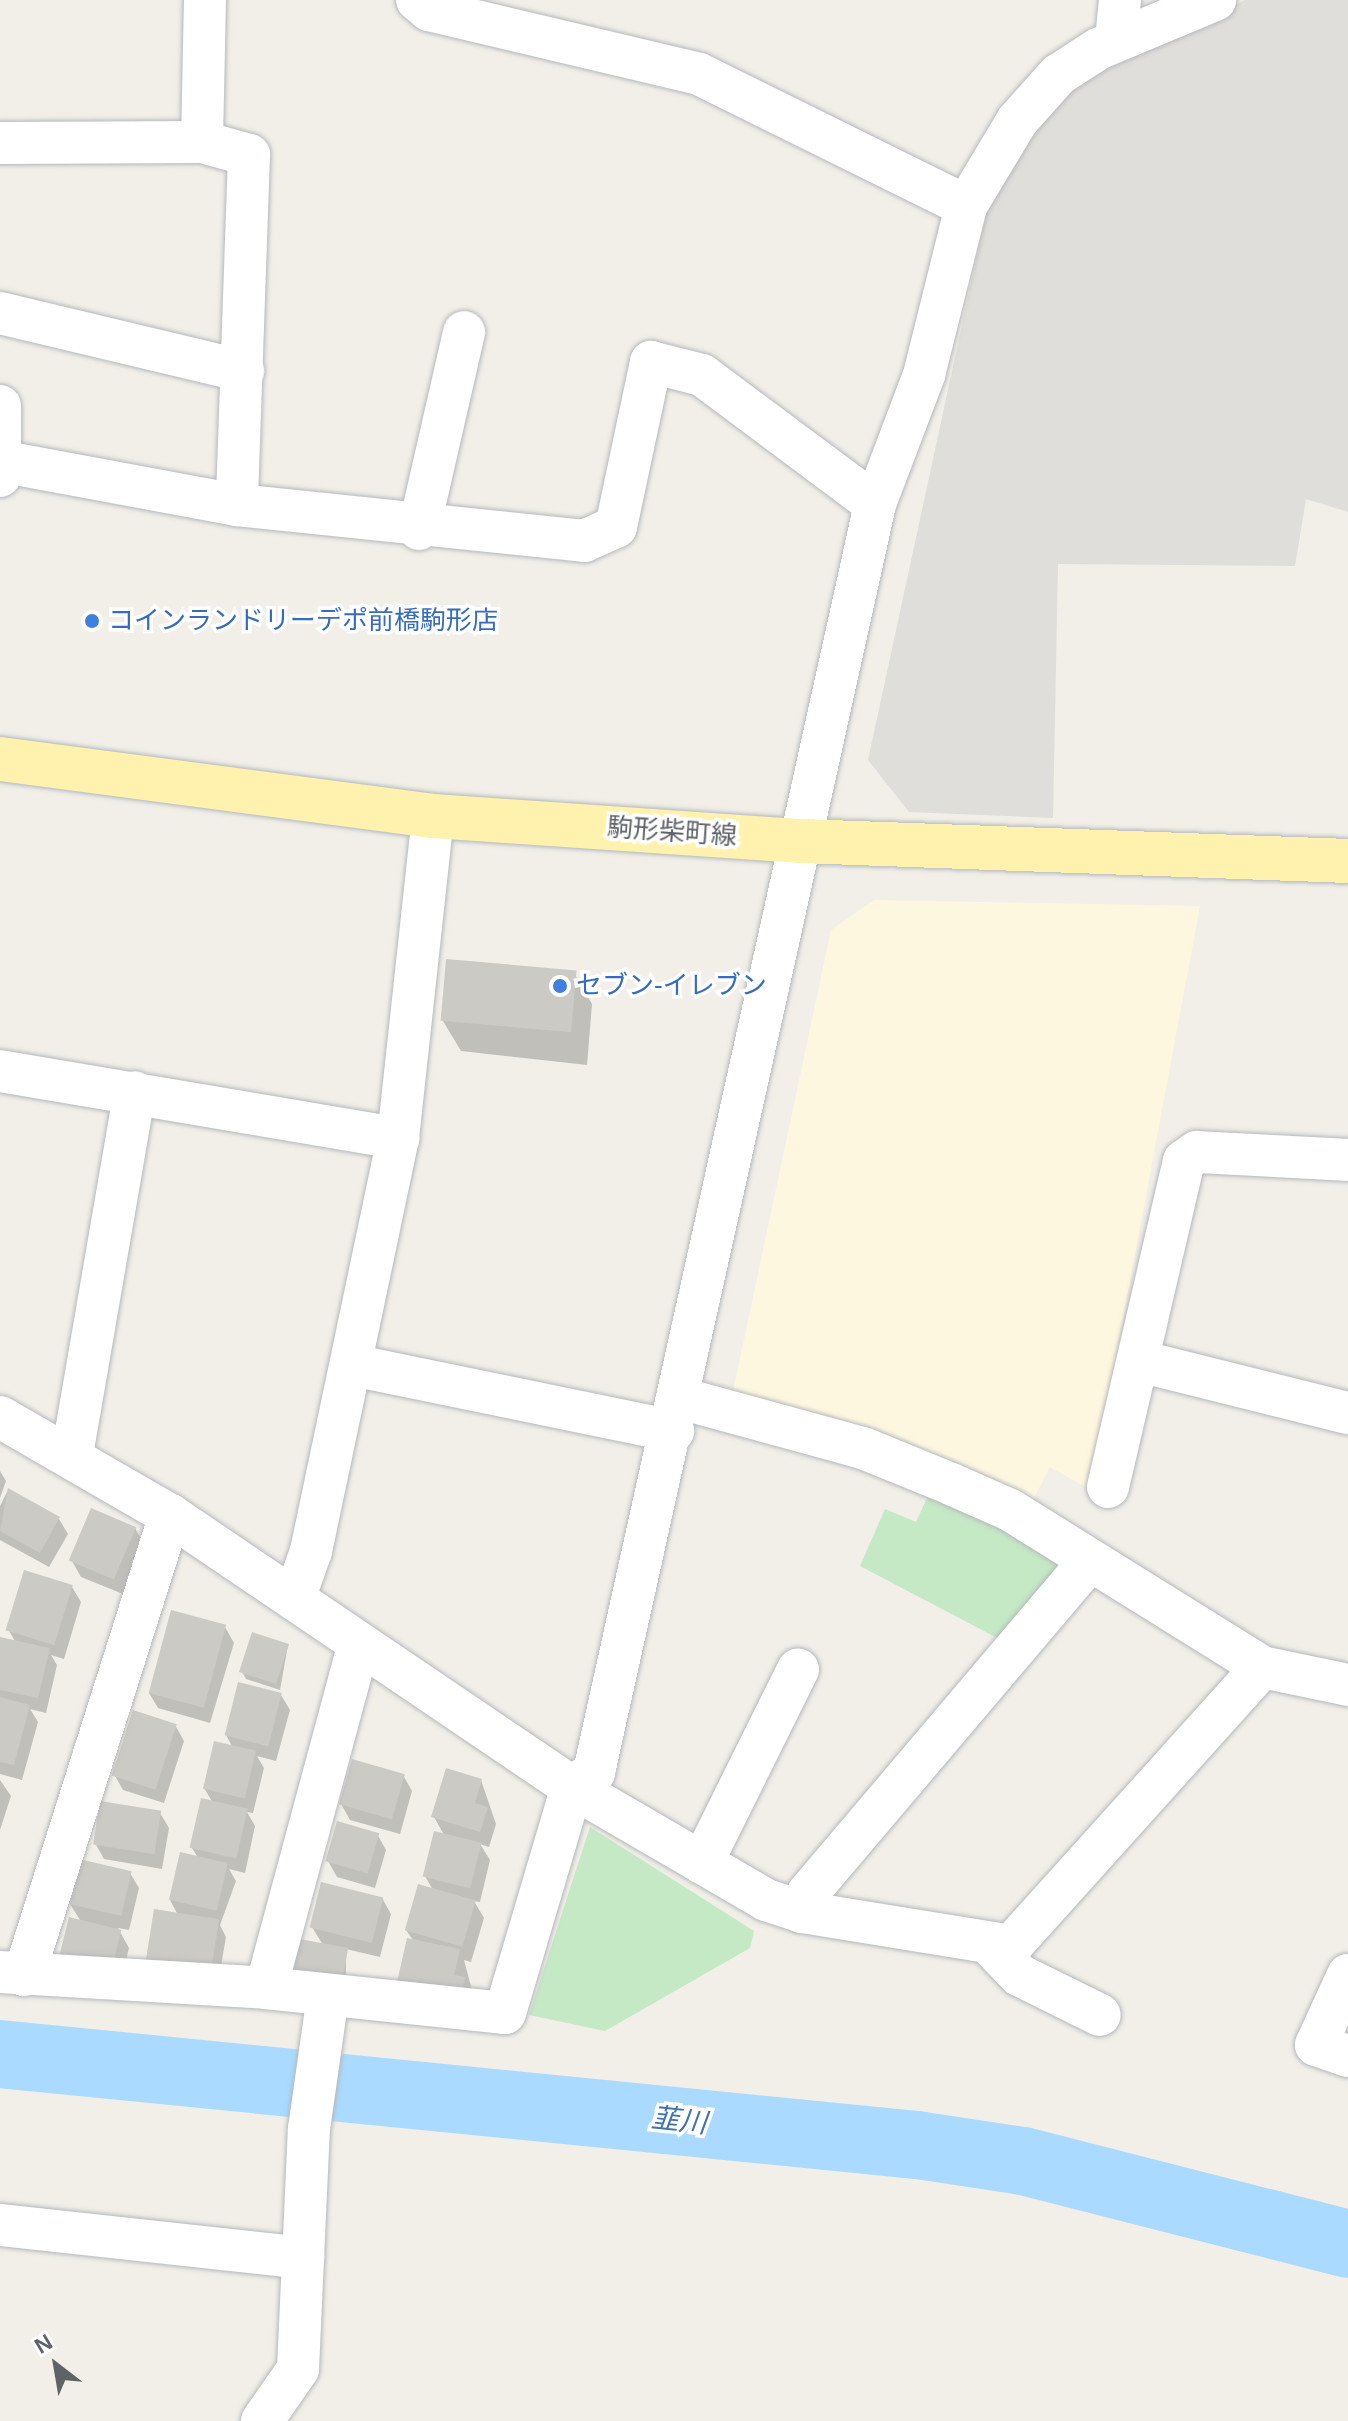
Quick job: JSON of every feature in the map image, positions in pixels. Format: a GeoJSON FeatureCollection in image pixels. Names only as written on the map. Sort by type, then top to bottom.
{"type":"FeatureCollection","features":[{"type":"Feature","properties":{"kind":"main road","name":"駒形柴町線"},"geometry":{"type":"LineString","coordinates":[[0,759],[433,816],[801,841],[1348,861]]}},
{"type":"Feature","properties":{"kind":"street"},"geometry":{"type":"LineString","coordinates":[[202,142],[205,0]]}},
{"type":"Feature","properties":{"kind":"street"},"geometry":{"type":"LineString","coordinates":[[417,0],[429,10],[699,74],[966,206]]}},
{"type":"Feature","properties":{"kind":"street"},"geometry":{"type":"LineString","coordinates":[[170,1515],[12,1974],[266,1988],[505,2013],[572,1787],[594,1772],[677,1414],[875,504],[924,375],[966,206],[1037,98],[1118,20],[1215,0]]}},
{"type":"Feature","properties":{"kind":"street"},"geometry":{"type":"LineString","coordinates":[[0,143],[202,142],[249,155],[237,505]]}},
{"type":"Feature","properties":{"kind":"street"},"geometry":{"type":"LineString","coordinates":[[0,313],[243,371]]}},
{"type":"Feature","properties":{"kind":"street"},"geometry":{"type":"LineString","coordinates":[[419,529],[464,332]]}},
{"type":"Feature","properties":{"kind":"street"},"geometry":{"type":"LineString","coordinates":[[0,406],[1,466],[237,505],[419,529],[584,541],[616,527],[651,362],[702,375],[875,504]]}},
{"type":"Feature","properties":{"kind":"street"},"geometry":{"type":"LineString","coordinates":[[294,1599],[352,1365],[398,1138],[433,816]]}},
{"type":"Feature","properties":{"kind":"street"},"geometry":{"type":"LineString","coordinates":[[0,1071],[398,1138]]}},
{"type":"Feature","properties":{"kind":"street"},"geometry":{"type":"LineString","coordinates":[[72,1455],[135,1092]]}},
{"type":"Feature","properties":{"kind":"street"},"geometry":{"type":"LineString","coordinates":[[1108,1487],[1184,1161],[1197,1152],[1348,1160]]}},
{"type":"Feature","properties":{"kind":"street"},"geometry":{"type":"LineString","coordinates":[[1139,1361],[1348,1413]]}},
{"type":"Feature","properties":{"kind":"street"},"geometry":{"type":"LineString","coordinates":[[352,1365],[677,1414],[863,1448],[1010,1510],[1088,1563],[1262,1667],[1348,1685]]}},
{"type":"Feature","properties":{"kind":"street"},"geometry":{"type":"LineString","coordinates":[[0,1417],[72,1455],[170,1515],[572,1787],[702,1863],[802,1912],[899,1923],[994,1949],[1019,1975],[1100,2015]]}},
{"type":"Feature","properties":{"kind":"street"},"geometry":{"type":"LineString","coordinates":[[802,1912],[808,1893],[1088,1563]]}},
{"type":"Feature","properties":{"kind":"street"},"geometry":{"type":"LineString","coordinates":[[266,1988],[359,1644]]}},
{"type":"Feature","properties":{"kind":"street"},"geometry":{"type":"LineString","coordinates":[[994,1949],[1027,1934],[1262,1667]]}},
{"type":"Feature","properties":{"kind":"street"},"geometry":{"type":"LineString","coordinates":[[702,1863],[798,1670]]}},
{"type":"Feature","properties":{"kind":"street"},"geometry":{"type":"LineString","coordinates":[[1348,1975],[1316,2045],[1348,2056]]}},
{"type":"Feature","properties":{"kind":"street"},"geometry":{"type":"LineString","coordinates":[[262,2421],[298,2369],[309,2129],[317,2037],[328,1995]]}},
{"type":"Feature","properties":{"kind":"street"},"geometry":{"type":"LineString","coordinates":[[0,2225],[303,2258]]}},
{"type":"Feature","properties":{"kind":"shaded area"},"geometry":{"type":"Polygon","coordinates":[[[1245,0],[1348,0],[1348,512],[1306,499],[1295,566],[1058,564],[1053,818],[909,812],[868,760],[990,195],[1025,135],[1080,76],[1245,0]]]}},
{"type":"Feature","properties":{"kind":"shaded area"},"geometry":{"type":"Polygon","coordinates":[[[874,900],[1200,906],[1091,1490],[1050,1467],[1031,1504],[731,1401],[831,930],[874,900]]]}},
{"type":"Feature","properties":{"kind":"green space"},"geometry":{"type":"Polygon","coordinates":[[[928,1496],[1010,1526],[1057,1557],[1061,1577],[1003,1641],[860,1566],[885,1509],[916,1522],[928,1496]]]}},
{"type":"Feature","properties":{"kind":"green space"},"geometry":{"type":"Polygon","coordinates":[[[590,1827],[754,1931],[750,1948],[605,2031],[529,2015],[590,1827]]]}},
{"type":"Feature","properties":{"kind":"building"},"geometry":{"type":"Polygon","coordinates":[[[446,959],[577,970],[571,1032],[441,1021],[446,959]]]}},
{"type":"Feature","properties":{"kind":"building"},"geometry":{"type":"Polygon","coordinates":[[[8,1488],[60,1517],[40,1553],[0,1531],[8,1488]]]}},
{"type":"Feature","properties":{"kind":"building"},"geometry":{"type":"Polygon","coordinates":[[[91,1508],[136,1527],[114,1580],[69,1560],[91,1508]]]}},
{"type":"Feature","properties":{"kind":"building"},"geometry":{"type":"Polygon","coordinates":[[[24,1570],[73,1585],[54,1645],[6,1630],[24,1570]]]}},
{"type":"Feature","properties":{"kind":"building"},"geometry":{"type":"Polygon","coordinates":[[[171,1610],[226,1625],[204,1708],[149,1693],[171,1610]]]}},
{"type":"Feature","properties":{"kind":"building"},"geometry":{"type":"Polygon","coordinates":[[[252,1632],[289,1644],[276,1684],[239,1672],[252,1632]]]}},
{"type":"Feature","properties":{"kind":"building"},"geometry":{"type":"Polygon","coordinates":[[[0,1637],[50,1648],[38,1698],[0,1690],[0,1637]]]}},
{"type":"Feature","properties":{"kind":"building"},"geometry":{"type":"Polygon","coordinates":[[[238,1682],[282,1693],[268,1746],[225,1735],[238,1682]]]}},
{"type":"Feature","properties":{"kind":"building"},"geometry":{"type":"Polygon","coordinates":[[[0,1697],[30,1705],[14,1765],[0,1762],[0,1697]]]}},
{"type":"Feature","properties":{"kind":"building"},"geometry":{"type":"Polygon","coordinates":[[[133,1710],[177,1724],[155,1790],[112,1776],[133,1710]]]}},
{"type":"Feature","properties":{"kind":"building"},"geometry":{"type":"Polygon","coordinates":[[[214,1741],[256,1751],[245,1798],[203,1789],[214,1741]]]}},
{"type":"Feature","properties":{"kind":"building"},"geometry":{"type":"Polygon","coordinates":[[[352,1759],[405,1774],[392,1819],[339,1804],[352,1759]]]}},
{"type":"Feature","properties":{"kind":"building"},"geometry":{"type":"Polygon","coordinates":[[[446,1768],[482,1779],[475,1803],[488,1807],[480,1832],[431,1817],[446,1768]]]}},
{"type":"Feature","properties":{"kind":"building"},"geometry":{"type":"Polygon","coordinates":[[[201,1798],[248,1809],[236,1858],[190,1848],[201,1798]]]}},
{"type":"Feature","properties":{"kind":"building"},"geometry":{"type":"Polygon","coordinates":[[[100,1801],[161,1811],[154,1854],[93,1844],[100,1801]]]}},
{"type":"Feature","properties":{"kind":"building"},"geometry":{"type":"Polygon","coordinates":[[[337,1821],[379,1833],[368,1874],[325,1861],[337,1821]]]}},
{"type":"Feature","properties":{"kind":"building"},"geometry":{"type":"Polygon","coordinates":[[[434,1831],[482,1843],[470,1888],[423,1877],[434,1831]]]}},
{"type":"Feature","properties":{"kind":"building"},"geometry":{"type":"Polygon","coordinates":[[[180,1852],[228,1863],[217,1911],[169,1900],[180,1852]]]}},
{"type":"Feature","properties":{"kind":"building"},"geometry":{"type":"Polygon","coordinates":[[[79,1859],[132,1871],[121,1916],[69,1904],[79,1859]]]}},
{"type":"Feature","properties":{"kind":"building"},"geometry":{"type":"Polygon","coordinates":[[[321,1882],[383,1897],[372,1943],[310,1928],[321,1882]]]}},
{"type":"Feature","properties":{"kind":"building"},"geometry":{"type":"Polygon","coordinates":[[[418,1884],[476,1901],[462,1947],[405,1930],[418,1884]]]}},
{"type":"Feature","properties":{"kind":"building"},"geometry":{"type":"Polygon","coordinates":[[[154,1909],[219,1919],[210,1975],[145,1964],[154,1909]]]}},
{"type":"Feature","properties":{"kind":"building"},"geometry":{"type":"Polygon","coordinates":[[[69,1917],[121,1930],[111,1970],[59,1957],[69,1917]]]}},
{"type":"Feature","properties":{"kind":"building"},"geometry":{"type":"Polygon","coordinates":[[[407,1938],[460,1949],[454,1975],[465,1977],[460,2004],[395,1991],[407,1938]]]}},
{"type":"Feature","properties":{"kind":"building"},"geometry":{"type":"Polygon","coordinates":[[[299,1939],[348,1948],[343,1978],[294,1970],[299,1939]]]}},
{"type":"Feature","properties":{"kind":"waterway","name":"韮川"},"geometry":{"type":"LineString","coordinates":[[0,2054],[917,2145],[1023,2161],[1348,2244]]}},
{"type":"Feature","properties":{"kind":"place","name":"コインランドリーデポ前橋駒形店"},"geometry":{"type":"Point","coordinates":[92,621]}},
{"type":"Feature","properties":{"kind":"place","name":"セブン-イレブン"},"geometry":{"type":"Point","coordinates":[560,986]}}]}
